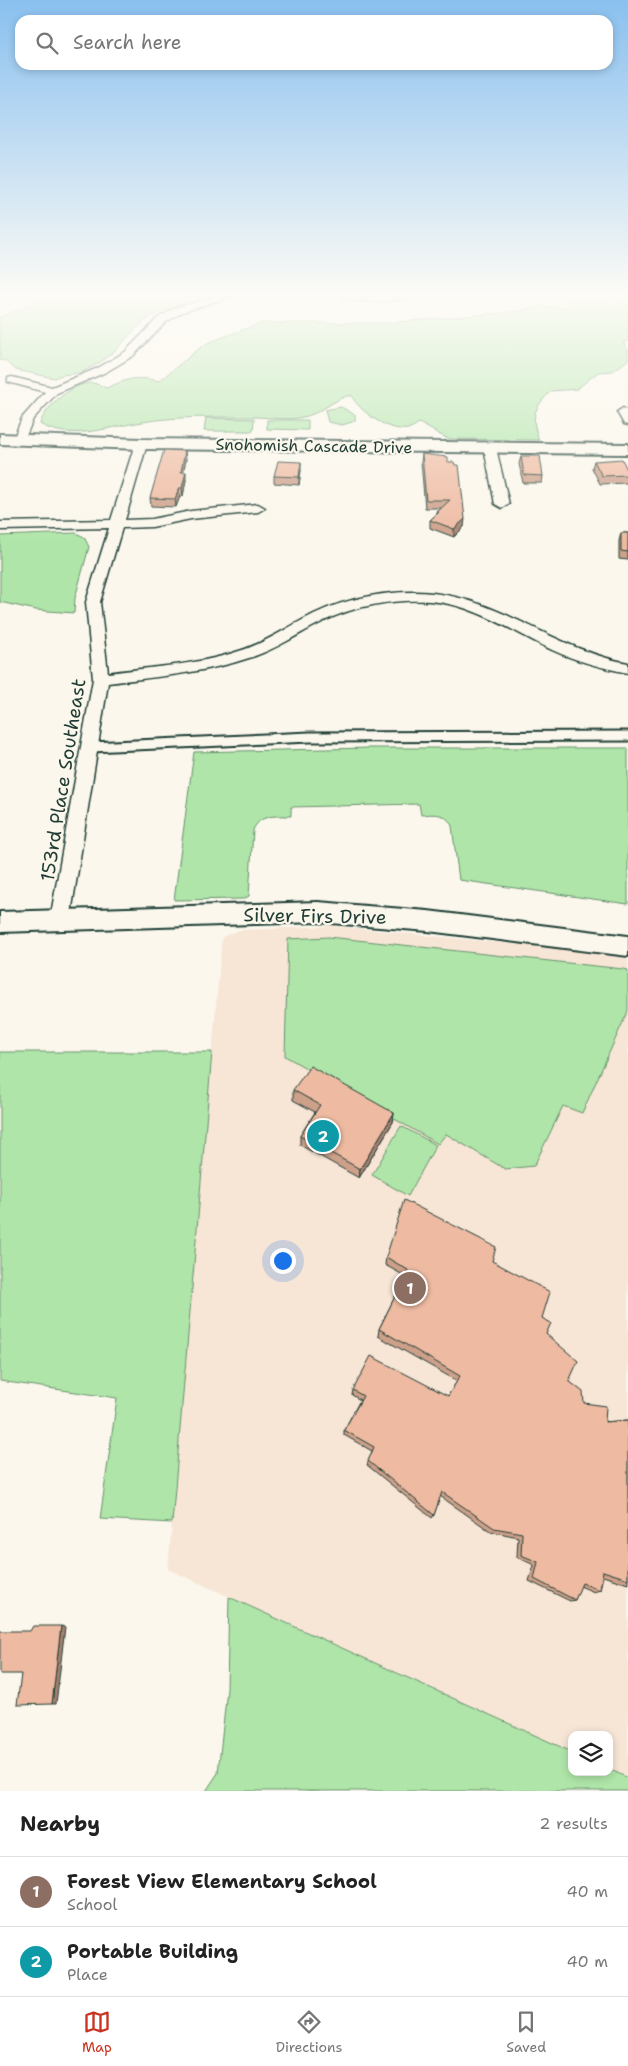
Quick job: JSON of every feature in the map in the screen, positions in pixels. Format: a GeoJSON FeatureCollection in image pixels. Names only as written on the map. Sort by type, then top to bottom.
{"type":"FeatureCollection","features":[{"type":"Feature","properties":{"kind":"street"},"geometry":{"type":"LineString","coordinates":[[12,380],[53,391]]}},
{"type":"Feature","properties":{"kind":"street"},"geometry":{"type":"LineString","coordinates":[[19,440],[28,418],[53,391],[80,380]]}},
{"type":"Feature","properties":{"kind":"street","name":"Snohomish Cascade Drive"},"geometry":{"type":"LineString","coordinates":[[0,439],[141,444],[628,450]]}},
{"type":"Feature","properties":{"kind":"street","name":"153rd Place Southeast"},"geometry":{"type":"LineString","coordinates":[[60,920],[91,747],[101,679],[93,602],[114,525],[141,444]]}},
{"type":"Feature","properties":{"kind":"street"},"geometry":{"type":"LineString","coordinates":[[490,448],[502,504]]}},
{"type":"Feature","properties":{"kind":"street"},"geometry":{"type":"LineString","coordinates":[[0,526],[152,523],[191,515],[258,508]]}},
{"type":"Feature","properties":{"kind":"street"},"geometry":{"type":"LineString","coordinates":[[101,679],[232,659],[272,643],[347,606],[388,598],[430,597],[459,602],[498,614],[536,636],[578,655],[628,668]]}},
{"type":"Feature","properties":{"kind":"street","name":"Silver Firs Drive"},"geometry":{"type":"LineString","coordinates":[[0,922],[318,912],[455,924],[628,946]]}},
{"type":"Feature","properties":{"kind":"lane"},"geometry":{"type":"LineString","coordinates":[[91,747],[310,737],[628,736]]}},
{"type":"Feature","properties":{"kind":"shaded area"},"geometry":{"type":"Polygon","coordinates":[[[332,926],[590,952],[628,959],[628,1778],[613,1771],[613,1731],[568,1731],[568,1750],[168,1569],[222,937],[240,930],[332,926]]]}},
{"type":"Feature","properties":{"kind":"green space"},"geometry":{"type":"Polygon","coordinates":[[[129,380],[589,380],[577,389],[551,391],[541,402],[534,418],[539,440],[448,439],[419,423],[408,429],[400,429],[383,424],[367,414],[351,395],[316,413],[297,418],[180,418],[87,432],[63,432],[40,424],[47,410],[60,397],[84,384],[97,384],[106,388],[129,380]]]}},
{"type":"Feature","properties":{"kind":"green space"},"geometry":{"type":"Polygon","coordinates":[[[341,407],[355,415],[355,421],[342,425],[328,422],[325,410],[341,407]]]}},
{"type":"Feature","properties":{"kind":"green space"},"geometry":{"type":"Polygon","coordinates":[[[206,418],[254,419],[253,431],[204,431],[206,418]]]}},
{"type":"Feature","properties":{"kind":"green space"},"geometry":{"type":"Polygon","coordinates":[[[267,420],[308,420],[308,430],[267,429],[267,420]]]}},
{"type":"Feature","properties":{"kind":"green space"},"geometry":{"type":"Polygon","coordinates":[[[76,533],[84,537],[89,547],[75,598],[74,613],[36,610],[0,602],[0,536],[76,533]]]}},
{"type":"Feature","properties":{"kind":"green space"},"geometry":{"type":"Polygon","coordinates":[[[370,748],[628,748],[628,904],[459,880],[452,826],[443,816],[435,814],[421,815],[419,804],[291,807],[291,816],[269,817],[260,821],[253,830],[249,896],[244,899],[174,900],[194,752],[370,748]]]}},
{"type":"Feature","properties":{"kind":"green space"},"geometry":{"type":"Polygon","coordinates":[[[329,937],[628,970],[628,1011],[582,1113],[563,1106],[534,1166],[505,1169],[446,1134],[438,1144],[285,1056],[288,939],[329,937]]]}},
{"type":"Feature","properties":{"kind":"green space"},"geometry":{"type":"Polygon","coordinates":[[[0,1052],[212,1052],[172,1523],[100,1519],[117,1398],[0,1381],[0,1052]]]}},
{"type":"Feature","properties":{"kind":"green space"},"geometry":{"type":"Polygon","coordinates":[[[401,1126],[436,1145],[408,1196],[372,1175],[401,1126]]]}},
{"type":"Feature","properties":{"kind":"green space"},"geometry":{"type":"Polygon","coordinates":[[[229,1597],[568,1750],[568,1776],[613,1776],[613,1771],[628,1778],[628,1791],[206,1791],[218,1773],[227,1689],[229,1597]]]}},
{"type":"Feature","properties":{"kind":"building"},"geometry":{"type":"Polygon","coordinates":[[[164,450],[185,451],[181,472],[186,472],[182,488],[179,488],[175,499],[150,498],[164,450]]]}},
{"type":"Feature","properties":{"kind":"building"},"geometry":{"type":"Polygon","coordinates":[[[422,454],[448,457],[448,462],[454,462],[455,465],[459,465],[465,519],[454,529],[430,520],[450,500],[426,500],[422,454]]]}},
{"type":"Feature","properties":{"kind":"building"},"geometry":{"type":"Polygon","coordinates":[[[521,456],[540,456],[543,476],[524,475],[521,456]]]}},
{"type":"Feature","properties":{"kind":"building"},"geometry":{"type":"Polygon","coordinates":[[[622,459],[628,475],[602,476],[594,461],[622,459]]]}},
{"type":"Feature","properties":{"kind":"building"},"geometry":{"type":"Polygon","coordinates":[[[278,461],[301,462],[299,477],[274,476],[278,461]]]}},
{"type":"Feature","properties":{"kind":"building"},"geometry":{"type":"Polygon","coordinates":[[[621,533],[628,533],[628,552],[621,551],[621,533]]]}},
{"type":"Feature","properties":{"kind":"building"},"geometry":{"type":"Polygon","coordinates":[[[310,1066],[394,1113],[360,1169],[300,1136],[320,1105],[293,1090],[310,1066]]]}},
{"type":"Feature","properties":{"kind":"building"},"geometry":{"type":"Polygon","coordinates":[[[404,1200],[496,1247],[492,1261],[550,1292],[542,1318],[551,1323],[546,1334],[578,1361],[569,1381],[583,1392],[584,1403],[606,1406],[605,1422],[628,1420],[628,1579],[603,1571],[600,1590],[582,1583],[575,1600],[534,1579],[538,1562],[521,1555],[522,1533],[494,1528],[442,1492],[434,1515],[368,1461],[374,1447],[344,1430],[363,1396],[353,1390],[371,1356],[448,1396],[460,1376],[379,1329],[408,1270],[386,1257],[404,1200]]]}},
{"type":"Feature","properties":{"kind":"building"},"geometry":{"type":"Polygon","coordinates":[[[33,1626],[61,1626],[52,1704],[17,1705],[21,1674],[0,1674],[0,1631],[30,1631],[33,1626]]]}},
{"type":"Feature","properties":{"kind":"place","name":"Portable Building"},"geometry":{"type":"Point","coordinates":[323,1136]}},
{"type":"Feature","properties":{"kind":"place","name":"Forest View Elementary School"},"geometry":{"type":"Point","coordinates":[410,1288]}}]}
